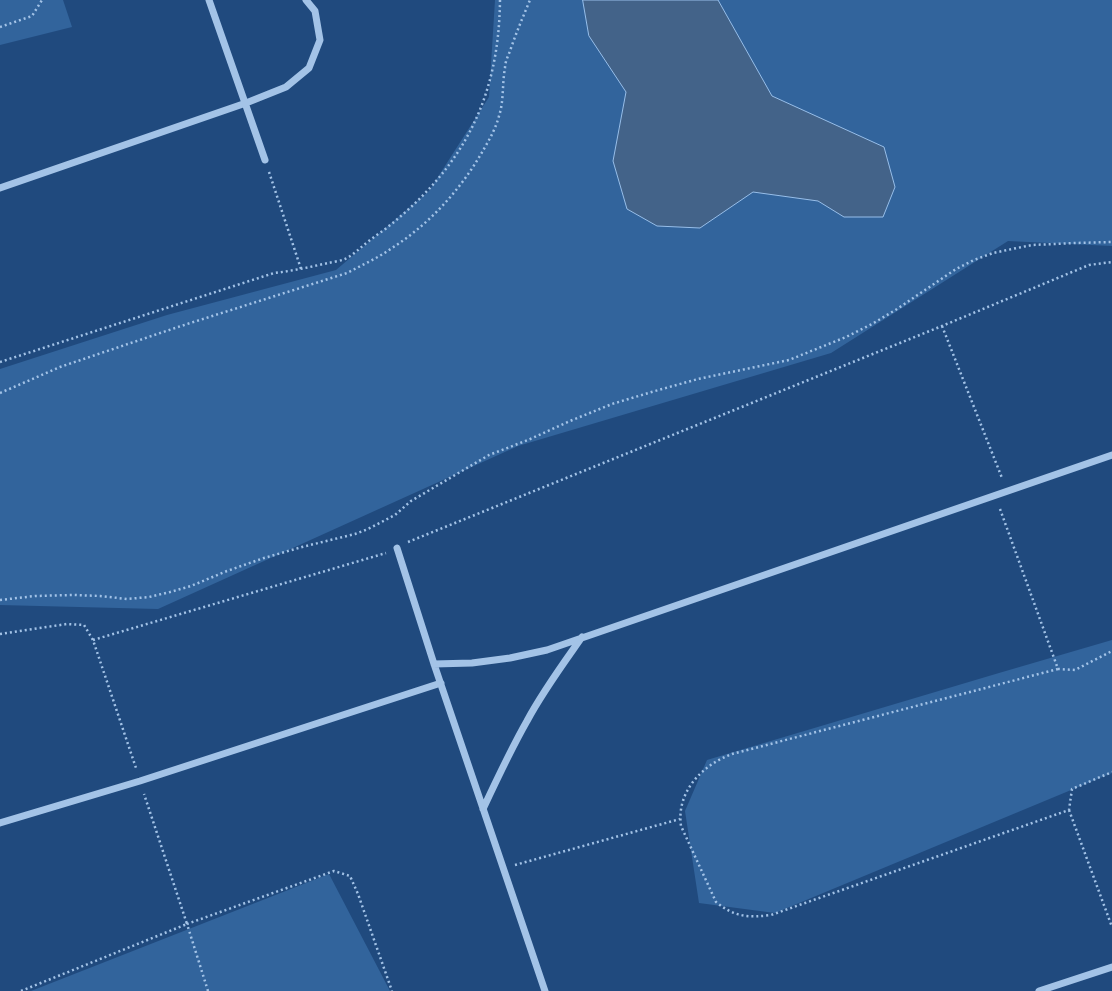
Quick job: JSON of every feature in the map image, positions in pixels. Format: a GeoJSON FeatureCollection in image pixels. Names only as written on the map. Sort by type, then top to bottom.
{"type":"FeatureCollection","features":[{"type":"Feature","properties":{"kind":"street"},"geometry":{"type":"LineString","coordinates":[[210,0],[265,160]]}},
{"type":"Feature","properties":{"kind":"street"},"geometry":{"type":"LineString","coordinates":[[0,188],[246,103],[286,87],[309,68],[320,40],[315,11],[306,0]]}},
{"type":"Feature","properties":{"kind":"street"},"geometry":{"type":"LineString","coordinates":[[434,664],[472,663],[510,658],[547,650],[1112,455]]}},
{"type":"Feature","properties":{"kind":"street"},"geometry":{"type":"LineString","coordinates":[[397,548],[434,664],[545,991]]}},
{"type":"Feature","properties":{"kind":"street"},"geometry":{"type":"LineString","coordinates":[[483,809],[504,763],[527,720],[554,677],[582,637]]}},
{"type":"Feature","properties":{"kind":"street"},"geometry":{"type":"LineString","coordinates":[[0,823],[140,781],[441,683]]}},
{"type":"Feature","properties":{"kind":"street"},"geometry":{"type":"LineString","coordinates":[[1039,991],[1112,967]]}},
{"type":"Feature","properties":{"kind":"path"},"geometry":{"type":"LineString","coordinates":[[0,27],[32,16],[42,0]]}},
{"type":"Feature","properties":{"kind":"path"},"geometry":{"type":"LineString","coordinates":[[0,362],[274,273],[346,259],[414,205],[431,187],[460,149],[481,109],[494,66],[498,43],[500,0]]}},
{"type":"Feature","properties":{"kind":"path"},"geometry":{"type":"LineString","coordinates":[[0,393],[60,367],[181,326],[347,273],[387,252],[408,237],[432,217],[465,180],[490,138],[500,116],[504,89],[505,67],[513,41],[530,0]]}},
{"type":"Feature","properties":{"kind":"path"},"geometry":{"type":"LineString","coordinates":[[265,160],[300,269]]}},
{"type":"Feature","properties":{"kind":"path"},"geometry":{"type":"LineString","coordinates":[[0,600],[35,596],[74,595],[127,599],[149,597],[191,586],[264,558],[355,534],[395,515],[411,501],[489,455],[612,404],[698,379],[789,360],[846,337],[890,313],[956,269],[974,260],[1032,245],[1112,242]]}},
{"type":"Feature","properties":{"kind":"path"},"geometry":{"type":"LineString","coordinates":[[93,640],[397,548],[1089,265],[1112,262]]}},
{"type":"Feature","properties":{"kind":"path"},"geometry":{"type":"LineString","coordinates":[[942,326],[1007,492]]}},
{"type":"Feature","properties":{"kind":"path"},"geometry":{"type":"LineString","coordinates":[[995,495],[1058,669]]}},
{"type":"Feature","properties":{"kind":"path"},"geometry":{"type":"LineString","coordinates":[[0,634],[67,624],[84,625],[93,640],[208,991]]}},
{"type":"Feature","properties":{"kind":"path"},"geometry":{"type":"LineString","coordinates":[[1069,810],[770,915],[756,917],[749,917],[734,913],[716,902],[681,826],[680,819],[681,808],[686,794],[692,784],[705,769],[722,757],[1058,669],[1075,670],[1112,651]]}},
{"type":"Feature","properties":{"kind":"path"},"geometry":{"type":"LineString","coordinates":[[1112,772],[1072,789],[1069,810],[1112,927]]}},
{"type":"Feature","properties":{"kind":"path"},"geometry":{"type":"LineString","coordinates":[[503,868],[680,819]]}},
{"type":"Feature","properties":{"kind":"path"},"geometry":{"type":"LineString","coordinates":[[21,991],[187,924],[334,871],[350,876],[358,894],[392,991]]}},
{"type":"Feature","properties":{"kind":"shaded area"},"geometry":{"type":"Polygon","coordinates":[[[0,0],[63,0],[72,27],[0,45],[0,0]]]}},
{"type":"Feature","properties":{"kind":"shaded area"},"geometry":{"type":"Polygon","coordinates":[[[495,0],[1112,0],[1112,246],[1008,241],[831,353],[518,446],[158,609],[0,605],[0,369],[167,315],[336,270],[429,191],[489,97],[495,0]]]}},
{"type":"Feature","properties":{"kind":"shaded area"},"geometry":{"type":"Polygon","coordinates":[[[583,0],[718,0],[772,96],[884,147],[895,187],[883,217],[844,217],[818,201],[753,192],[700,228],[657,226],[627,209],[613,161],[626,92],[589,36],[583,0]]]}},
{"type":"Feature","properties":{"kind":"shaded area"},"geometry":{"type":"Polygon","coordinates":[[[1112,640],[1112,773],[775,913],[699,903],[685,811],[707,760],[1112,640]]]}},
{"type":"Feature","properties":{"kind":"shaded area"},"geometry":{"type":"Polygon","coordinates":[[[329,874],[390,991],[31,991],[329,874]]]}}]}
